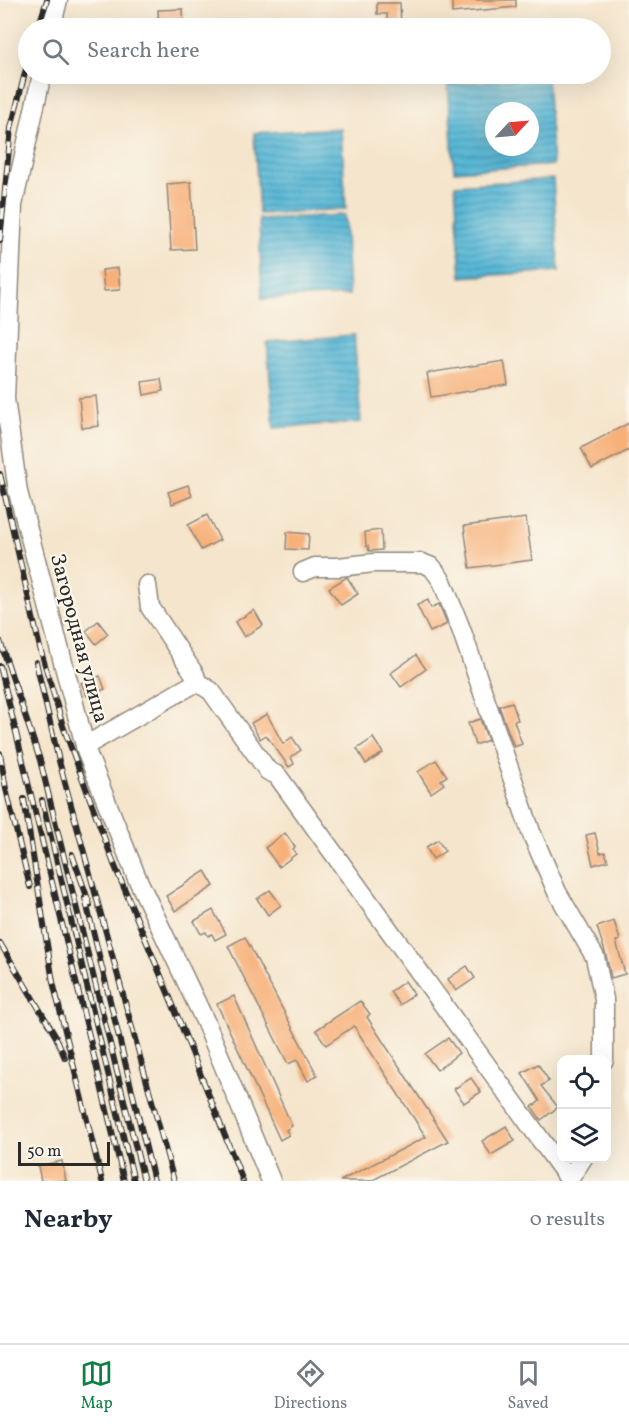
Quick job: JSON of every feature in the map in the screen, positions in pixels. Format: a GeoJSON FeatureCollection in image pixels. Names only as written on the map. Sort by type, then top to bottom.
{"type":"FeatureCollection","features":[{"type":"Feature","properties":{"kind":"street"},"geometry":{"type":"LineString","coordinates":[[54,18],[58,0]]}},
{"type":"Feature","properties":{"kind":"street","name":"Загородная улица"},"geometry":{"type":"LineString","coordinates":[[40,84],[13,205],[5,399],[18,492],[85,746],[137,878],[206,1023],[271,1181]]}},
{"type":"Feature","properties":{"kind":"street"},"geometry":{"type":"LineString","coordinates":[[303,572],[315,567],[422,563],[432,567],[442,581],[465,639],[531,832],[557,892],[595,957],[604,999],[604,1055]]}},
{"type":"Feature","properties":{"kind":"street"},"geometry":{"type":"LineString","coordinates":[[147,585],[150,607],[195,675],[197,682],[211,691],[268,771],[277,775],[569,1180],[580,1163]]}},
{"type":"Feature","properties":{"kind":"street"},"geometry":{"type":"LineString","coordinates":[[85,746],[197,682]]}},
{"type":"Feature","properties":{"kind":"water"},"geometry":{"type":"Polygon","coordinates":[[[448,84],[547,84],[553,165],[454,171],[448,84]]]}},
{"type":"Feature","properties":{"kind":"water"},"geometry":{"type":"Polygon","coordinates":[[[341,128],[346,209],[259,214],[254,133],[341,128]]]}},
{"type":"Feature","properties":{"kind":"water"},"geometry":{"type":"Polygon","coordinates":[[[553,179],[559,271],[461,277],[455,185],[553,179]]]}},
{"type":"Feature","properties":{"kind":"water"},"geometry":{"type":"Polygon","coordinates":[[[345,215],[349,295],[262,299],[259,219],[345,215]]]}},
{"type":"Feature","properties":{"kind":"water"},"geometry":{"type":"Polygon","coordinates":[[[354,335],[361,422],[274,428],[267,342],[354,335]]]}},
{"type":"Feature","properties":{"kind":"building"},"geometry":{"type":"Polygon","coordinates":[[[452,0],[516,0],[516,7],[452,13],[452,0]]]}},
{"type":"Feature","properties":{"kind":"building"},"geometry":{"type":"Polygon","coordinates":[[[377,3],[400,3],[401,18],[387,18],[387,14],[377,14],[377,3]]]}},
{"type":"Feature","properties":{"kind":"building"},"geometry":{"type":"Polygon","coordinates":[[[183,9],[183,18],[158,18],[158,10],[183,9]]]}},
{"type":"Feature","properties":{"kind":"building"},"geometry":{"type":"Polygon","coordinates":[[[191,182],[195,249],[171,250],[167,184],[191,182]]]}},
{"type":"Feature","properties":{"kind":"building"},"geometry":{"type":"Polygon","coordinates":[[[118,268],[120,290],[104,291],[102,270],[118,268]]]}},
{"type":"Feature","properties":{"kind":"building"},"geometry":{"type":"Polygon","coordinates":[[[504,361],[508,385],[431,397],[427,373],[504,361]]]}},
{"type":"Feature","properties":{"kind":"building"},"geometry":{"type":"Polygon","coordinates":[[[161,379],[163,391],[144,395],[142,382],[161,379]]]}},
{"type":"Feature","properties":{"kind":"building"},"geometry":{"type":"Polygon","coordinates":[[[96,396],[99,426],[82,428],[79,398],[96,396]]]}},
{"type":"Feature","properties":{"kind":"building"},"geometry":{"type":"Polygon","coordinates":[[[629,423],[629,450],[592,469],[581,448],[629,423]]]}},
{"type":"Feature","properties":{"kind":"building"},"geometry":{"type":"Polygon","coordinates":[[[188,485],[192,496],[172,504],[168,492],[188,485]]]}},
{"type":"Feature","properties":{"kind":"building"},"geometry":{"type":"Polygon","coordinates":[[[207,515],[220,540],[201,550],[188,525],[207,515]]]}},
{"type":"Feature","properties":{"kind":"building"},"geometry":{"type":"Polygon","coordinates":[[[526,518],[532,560],[470,568],[464,526],[526,518]]]}},
{"type":"Feature","properties":{"kind":"building"},"geometry":{"type":"Polygon","coordinates":[[[381,530],[382,550],[369,551],[366,546],[365,532],[381,530]]]}},
{"type":"Feature","properties":{"kind":"building"},"geometry":{"type":"Polygon","coordinates":[[[287,532],[309,534],[308,550],[286,549],[287,532]]]}},
{"type":"Feature","properties":{"kind":"building"},"geometry":{"type":"Polygon","coordinates":[[[347,577],[358,594],[341,605],[329,588],[347,577]]]}},
{"type":"Feature","properties":{"kind":"building"},"geometry":{"type":"Polygon","coordinates":[[[428,600],[431,608],[439,604],[447,624],[430,632],[417,605],[428,600]]]}},
{"type":"Feature","properties":{"kind":"building"},"geometry":{"type":"Polygon","coordinates":[[[254,610],[263,625],[244,637],[235,622],[254,610]]]}},
{"type":"Feature","properties":{"kind":"building"},"geometry":{"type":"Polygon","coordinates":[[[98,621],[108,634],[96,644],[86,631],[98,621]]]}},
{"type":"Feature","properties":{"kind":"building"},"geometry":{"type":"Polygon","coordinates":[[[416,655],[426,669],[401,687],[391,673],[416,655]]]}},
{"type":"Feature","properties":{"kind":"building"},"geometry":{"type":"Polygon","coordinates":[[[100,676],[105,689],[87,696],[81,683],[100,676]]]}},
{"type":"Feature","properties":{"kind":"building"},"geometry":{"type":"Polygon","coordinates":[[[512,702],[518,720],[514,721],[522,744],[514,747],[499,706],[512,702]]]}},
{"type":"Feature","properties":{"kind":"building"},"geometry":{"type":"Polygon","coordinates":[[[267,714],[283,744],[292,737],[301,750],[291,757],[294,764],[289,767],[266,735],[260,739],[251,723],[267,714]]]}},
{"type":"Feature","properties":{"kind":"building"},"geometry":{"type":"Polygon","coordinates":[[[480,719],[488,740],[475,745],[468,723],[480,719]]]}},
{"type":"Feature","properties":{"kind":"building"},"geometry":{"type":"Polygon","coordinates":[[[373,738],[383,753],[366,764],[357,749],[373,738]]]}},
{"type":"Feature","properties":{"kind":"building"},"geometry":{"type":"Polygon","coordinates":[[[436,760],[447,776],[441,780],[444,784],[431,793],[418,772],[436,760]]]}},
{"type":"Feature","properties":{"kind":"building"},"geometry":{"type":"Polygon","coordinates":[[[285,833],[295,847],[293,849],[296,854],[279,867],[265,848],[285,833]]]}},
{"type":"Feature","properties":{"kind":"building"},"geometry":{"type":"Polygon","coordinates":[[[595,833],[600,853],[605,852],[608,861],[593,865],[586,835],[595,833]]]}},
{"type":"Feature","properties":{"kind":"building"},"geometry":{"type":"Polygon","coordinates":[[[438,840],[445,851],[433,859],[426,847],[438,840]]]}},
{"type":"Feature","properties":{"kind":"building"},"geometry":{"type":"Polygon","coordinates":[[[205,871],[214,886],[175,911],[166,896],[205,871]]]}},
{"type":"Feature","properties":{"kind":"building"},"geometry":{"type":"Polygon","coordinates":[[[270,890],[281,905],[268,915],[257,899],[270,890]]]}},
{"type":"Feature","properties":{"kind":"building"},"geometry":{"type":"Polygon","coordinates":[[[213,910],[226,934],[215,940],[212,934],[208,936],[206,932],[201,934],[194,921],[213,910]]]}},
{"type":"Feature","properties":{"kind":"building"},"geometry":{"type":"Polygon","coordinates":[[[614,921],[620,940],[616,941],[625,974],[611,978],[597,927],[614,921]]]}},
{"type":"Feature","properties":{"kind":"building"},"geometry":{"type":"Polygon","coordinates":[[[245,937],[317,1075],[308,1081],[297,1060],[288,1064],[228,946],[245,937]]]}},
{"type":"Feature","properties":{"kind":"building"},"geometry":{"type":"Polygon","coordinates":[[[467,966],[475,978],[456,991],[448,979],[467,966]]]}},
{"type":"Feature","properties":{"kind":"building"},"geometry":{"type":"Polygon","coordinates":[[[405,981],[414,994],[400,1005],[390,992],[405,981]]]}},
{"type":"Feature","properties":{"kind":"building"},"geometry":{"type":"Polygon","coordinates":[[[234,996],[292,1126],[286,1130],[289,1135],[280,1140],[217,1004],[234,996]]]}},
{"type":"Feature","properties":{"kind":"building"},"geometry":{"type":"Polygon","coordinates":[[[360,1001],[370,1014],[367,1017],[448,1141],[371,1181],[340,1181],[426,1137],[354,1026],[326,1045],[316,1030],[360,1001]]]}},
{"type":"Feature","properties":{"kind":"building"},"geometry":{"type":"Polygon","coordinates":[[[448,1038],[459,1053],[437,1070],[425,1054],[448,1038]]]}},
{"type":"Feature","properties":{"kind":"building"},"geometry":{"type":"Polygon","coordinates":[[[538,1064],[549,1081],[541,1086],[557,1108],[541,1120],[532,1107],[540,1101],[522,1073],[538,1064]]]}},
{"type":"Feature","properties":{"kind":"building"},"geometry":{"type":"Polygon","coordinates":[[[471,1078],[481,1092],[464,1103],[454,1089],[471,1078]]]}},
{"type":"Feature","properties":{"kind":"building"},"geometry":{"type":"Polygon","coordinates":[[[506,1126],[515,1141],[491,1155],[482,1141],[506,1126]]]}},
{"type":"Feature","properties":{"kind":"building"},"geometry":{"type":"Polygon","coordinates":[[[62,1161],[66,1181],[41,1181],[38,1166],[62,1161]]]}},
{"type":"Feature","properties":{"kind":"railway"},"geometry":{"type":"LineString","coordinates":[[41,18],[47,0]]}},
{"type":"Feature","properties":{"kind":"railway"},"geometry":{"type":"LineString","coordinates":[[0,241],[11,128],[22,84]]}},
{"type":"Feature","properties":{"kind":"railway"},"geometry":{"type":"LineString","coordinates":[[0,474],[40,648],[63,726],[114,864],[243,1181]]}},
{"type":"Feature","properties":{"kind":"railway"},"geometry":{"type":"LineString","coordinates":[[0,641],[40,760],[144,1181]]}},
{"type":"Feature","properties":{"kind":"railway"},"geometry":{"type":"LineString","coordinates":[[36,662],[59,761],[174,1181]]}},
{"type":"Feature","properties":{"kind":"railway"},"geometry":{"type":"LineString","coordinates":[[0,666],[124,1181]]}},
{"type":"Feature","properties":{"kind":"railway"},"geometry":{"type":"LineString","coordinates":[[0,753],[6,789],[30,887]]}},
{"type":"Feature","properties":{"kind":"railway"},"geometry":{"type":"LineString","coordinates":[[24,799],[53,982],[102,1181]]}},
{"type":"Feature","properties":{"kind":"railway"},"geometry":{"type":"LineString","coordinates":[[42,800],[134,1181]]}},
{"type":"Feature","properties":{"kind":"railway"},"geometry":{"type":"LineString","coordinates":[[72,854],[90,905]]}},
{"type":"Feature","properties":{"kind":"railway"},"geometry":{"type":"LineString","coordinates":[[85,898],[154,1181]]}},
{"type":"Feature","properties":{"kind":"railway"},"geometry":{"type":"LineString","coordinates":[[0,943],[56,1037],[65,1058]]}}]}
